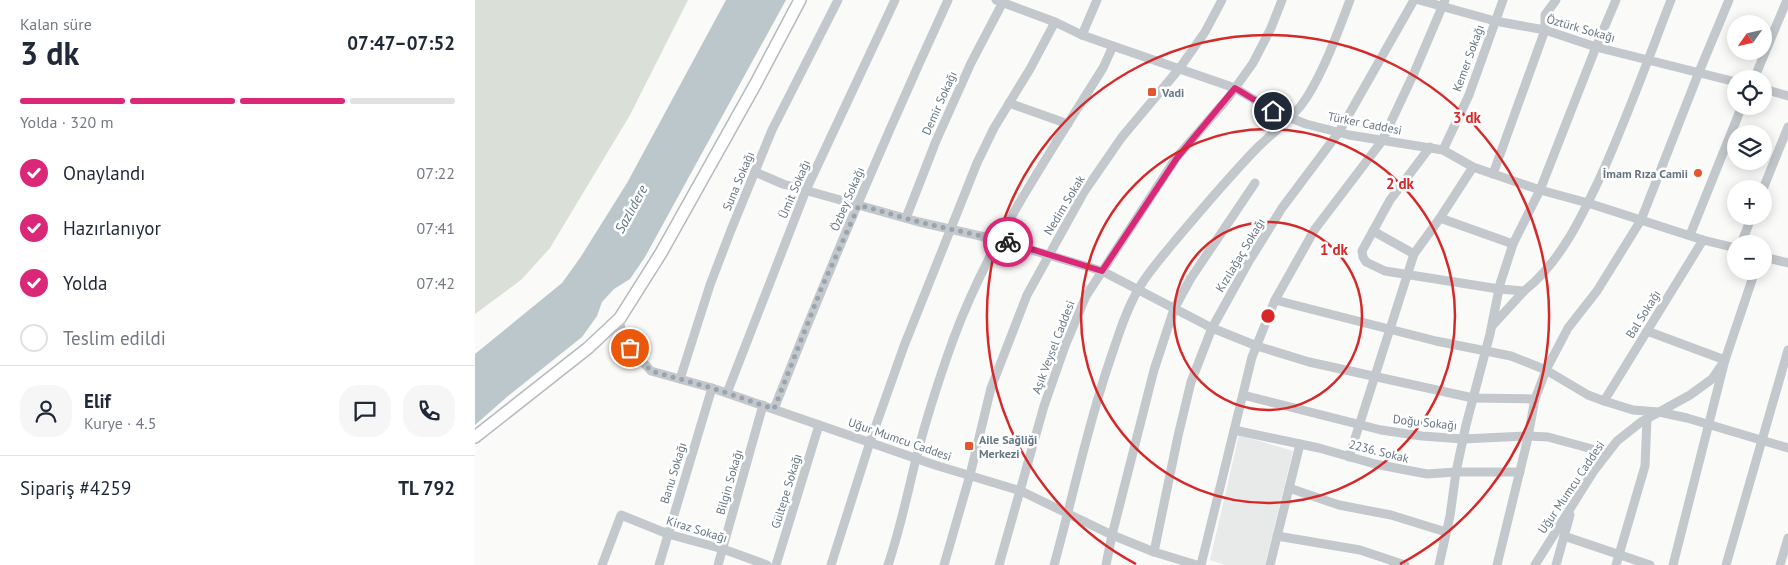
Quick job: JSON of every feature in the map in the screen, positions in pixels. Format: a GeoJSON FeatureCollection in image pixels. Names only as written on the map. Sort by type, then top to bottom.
{"type":"FeatureCollection","features":[{"type":"Feature","properties":{"kind":"main road"},"geometry":{"type":"LineString","coordinates":[[475,437],[588,348],[620,318],[661,253],[800,0]]}},
{"type":"Feature","properties":{"kind":"street","name":"Suna Sokağı"},"geometry":{"type":"LineString","coordinates":[[680,379],[710,285],[772,130],[838,0]]}},
{"type":"Feature","properties":{"kind":"street","name":"Ümit Sokağı"},"geometry":{"type":"LineString","coordinates":[[727,393],[806,190],[895,0]]}},
{"type":"Feature","properties":{"kind":"street","name":"Özbey Sokağı"},"geometry":{"type":"LineString","coordinates":[[774,409],[822,287],[859,205],[897,110],[948,0]]}},
{"type":"Feature","properties":{"kind":"street"},"geometry":{"type":"LineString","coordinates":[[1083,35],[1097,0]]}},
{"type":"Feature","properties":{"kind":"street","name":"Nedim Sokak"},"geometry":{"type":"LineString","coordinates":[[944,565],[970,475],[991,388],[1027,295],[1079,200],[1123,137],[1179,69],[1205,32],[1222,0]]}},
{"type":"Feature","properties":{"kind":"street","name":"Aşık Veysel Caddesi"},"geometry":{"type":"LineString","coordinates":[[999,565],[1044,406],[1085,296],[1177,158],[1235,88],[1253,63],[1271,28],[1282,0]]}},
{"type":"Feature","properties":{"kind":"street"},"geometry":{"type":"LineString","coordinates":[[1054,565],[1069,514],[1084,445],[1104,377],[1121,326],[1138,290],[1162,257],[1230,175],[1291,118],[1307,97],[1328,54],[1350,0]]}},
{"type":"Feature","properties":{"kind":"street","name":"Kızılağaç Sokağı"},"geometry":{"type":"LineString","coordinates":[[1154,552],[1191,382],[1212,328],[1248,263],[1282,208],[1339,132],[1414,0]]}},
{"type":"Feature","properties":{"kind":"street","name":"Öztürk Sokağı"},"geometry":{"type":"LineString","coordinates":[[1419,0],[1443,3],[1495,21],[1545,30],[1596,46],[1727,80]]}},
{"type":"Feature","properties":{"kind":"street","name":"Kemer Sokağı"},"geometry":{"type":"LineString","coordinates":[[1443,150],[1469,96],[1503,0]]}},
{"type":"Feature","properties":{"kind":"street"},"geometry":{"type":"LineString","coordinates":[[1493,174],[1545,30],[1545,16],[1556,0]]}},
{"type":"Feature","properties":{"kind":"street"},"geometry":{"type":"LineString","coordinates":[[1439,565],[1463,438],[1486,351],[1499,289],[1513,244],[1540,190],[1616,0]]}},
{"type":"Feature","properties":{"kind":"street"},"geometry":{"type":"LineString","coordinates":[[1491,327],[1563,250],[1588,203],[1625,121],[1671,0]]}},
{"type":"Feature","properties":{"kind":"street"},"geometry":{"type":"LineString","coordinates":[[1497,565],[1520,472],[1535,399],[1546,370],[1568,328],[1597,291],[1641,220],[1729,0]]}},
{"type":"Feature","properties":{"kind":"street"},"geometry":{"type":"LineString","coordinates":[[1758,70],[1787,0]]}},
{"type":"Feature","properties":{"kind":"street","name":"Türker Caddesi"},"geometry":{"type":"LineString","coordinates":[[999,1],[1055,22],[1083,35],[1235,88],[1273,111],[1306,124],[1382,141],[1443,150],[1473,167],[1540,190],[1727,246]]}},
{"type":"Feature","properties":{"kind":"street","name":"Demir Sokağı"},"geometry":{"type":"LineString","coordinates":[[906,218],[936,141],[999,1]]}},
{"type":"Feature","properties":{"kind":"street"},"geometry":{"type":"LineString","coordinates":[[1201,565],[1252,358],[1275,300],[1315,229],[1382,141],[1414,73],[1443,3]]}},
{"type":"Feature","properties":{"kind":"street"},"geometry":{"type":"LineString","coordinates":[[831,565],[870,442],[904,346],[977,163],[994,128],[1030,69],[1055,22]]}},
{"type":"Feature","properties":{"kind":"street"},"geometry":{"type":"LineString","coordinates":[[888,565],[898,535],[926,420],[953,340],[971,295],[998,240],[1023,196],[1103,68],[1113,46]]}},
{"type":"Feature","properties":{"kind":"street"},"geometry":{"type":"LineString","coordinates":[[1772,92],[1788,96]]}},
{"type":"Feature","properties":{"kind":"street"},"geometry":{"type":"LineString","coordinates":[[1009,103],[1068,124]]}},
{"type":"Feature","properties":{"kind":"street"},"geometry":{"type":"LineString","coordinates":[[1690,235],[1739,115]]}},
{"type":"Feature","properties":{"kind":"street"},"geometry":{"type":"LineString","coordinates":[[1767,180],[1788,127]]}},
{"type":"Feature","properties":{"kind":"street"},"geometry":{"type":"LineString","coordinates":[[1430,147],[1390,200],[1362,251],[1363,258],[1366,262],[1385,271],[1499,289],[1524,291]]}},
{"type":"Feature","properties":{"kind":"street"},"geometry":{"type":"LineString","coordinates":[[1349,457],[1414,254],[1473,167]]}},
{"type":"Feature","properties":{"kind":"street"},"geometry":{"type":"LineString","coordinates":[[755,172],[783,184],[906,218],[1050,254],[1102,271],[1212,328],[1257,346],[1309,362],[1473,398],[1535,399]]}},
{"type":"Feature","properties":{"kind":"street"},"geometry":{"type":"LineString","coordinates":[[1106,565],[1112,534],[1154,370],[1174,308],[1191,278],[1255,183]]}},
{"type":"Feature","properties":{"kind":"street"},"geometry":{"type":"LineString","coordinates":[[1440,218],[1513,244]]}},
{"type":"Feature","properties":{"kind":"street"},"geometry":{"type":"LineString","coordinates":[[1373,231],[1414,254]]}},
{"type":"Feature","properties":{"kind":"street","name":"Bal Sokağı"},"geometry":{"type":"LineString","coordinates":[[1604,401],[1703,240]]}},
{"type":"Feature","properties":{"kind":"street"},"geometry":{"type":"LineString","coordinates":[[1772,259],[1788,263]]}},
{"type":"Feature","properties":{"kind":"street","name":"Uğur Mumcu Caddesi"},"geometry":{"type":"LineString","coordinates":[[1535,565],[1593,472],[1617,441],[1647,419],[1690,395],[1711,379],[1725,360],[1752,280]]}},
{"type":"Feature","properties":{"kind":"street"},"geometry":{"type":"LineString","coordinates":[[1275,300],[1436,341],[1511,356],[1546,370],[1588,396],[1633,410],[1659,412],[1710,425],[1788,448]]}},
{"type":"Feature","properties":{"kind":"street","name":"Uğur Mumcu Caddesi"},"geometry":{"type":"LineString","coordinates":[[620,318],[621,338],[651,371],[712,388],[916,458],[1021,491],[1154,552],[1167,560],[1197,565]]}},
{"type":"Feature","properties":{"kind":"street"},"geometry":{"type":"LineString","coordinates":[[1647,332],[1725,360],[1673,565]]}},
{"type":"Feature","properties":{"kind":"street"},"geometry":{"type":"LineString","coordinates":[[1726,565],[1788,350]]}},
{"type":"Feature","properties":{"kind":"street","name":"Banu Sokağı"},"geometry":{"type":"LineString","coordinates":[[659,565],[712,388]]}},
{"type":"Feature","properties":{"kind":"street","name":"Doğu Sokağı"},"geometry":{"type":"LineString","coordinates":[[1243,395],[1359,425],[1422,436],[1463,438],[1548,437],[1607,453]]}},
{"type":"Feature","properties":{"kind":"street","name":"Bilgin Sokağı"},"geometry":{"type":"LineString","coordinates":[[718,565],[763,405]]}},
{"type":"Feature","properties":{"kind":"street"},"geometry":{"type":"LineString","coordinates":[[1616,565],[1645,466],[1647,419]]}},
{"type":"Feature","properties":{"kind":"street","name":"Gültepe Sokağı"},"geometry":{"type":"LineString","coordinates":[[776,565],[819,425]]}},
{"type":"Feature","properties":{"kind":"street","name":"2236. Sokak"},"geometry":{"type":"LineString","coordinates":[[1234,430],[1300,444],[1375,464],[1427,474],[1520,472]]}},
{"type":"Feature","properties":{"kind":"street"},"geometry":{"type":"LineString","coordinates":[[1270,565],[1300,444]]}},
{"type":"Feature","properties":{"kind":"street"},"geometry":{"type":"LineString","coordinates":[[1289,488],[1339,505],[1391,515],[1446,532]]}},
{"type":"Feature","properties":{"kind":"street"},"geometry":{"type":"LineString","coordinates":[[1556,565],[1573,504]]}},
{"type":"Feature","properties":{"kind":"street","name":"Kiraz Sokağı"},"geometry":{"type":"LineString","coordinates":[[602,565],[621,515],[668,534],[723,549],[767,565]]}},
{"type":"Feature","properties":{"kind":"street"},"geometry":{"type":"LineString","coordinates":[[1277,536],[1360,550],[1405,565]]}},
{"type":"Feature","properties":{"kind":"street"},"geometry":{"type":"LineString","coordinates":[[1564,536],[1650,565]]}},
{"type":"Feature","properties":{"kind":"street"},"geometry":{"type":"LineString","coordinates":[[1780,565],[1788,538]]}},
{"type":"Feature","properties":{"kind":"shaded area"},"geometry":{"type":"Polygon","coordinates":[[[475,0],[688,0],[630,115],[550,248],[521,280],[475,314],[475,0]]]}},
{"type":"Feature","properties":{"kind":"shaded area"},"geometry":{"type":"Polygon","coordinates":[[[1239,435],[1293,451],[1265,565],[1225,565],[1210,560],[1239,435]]]}},
{"type":"Feature","properties":{"kind":"water","name":"Sazlıdere"},"geometry":{"type":"Polygon","coordinates":[[[726,0],[786,0],[645,257],[630,279],[614,289],[602,302],[597,316],[582,337],[475,425],[475,354],[562,283],[580,258],[627,183],[726,0]]]}},
{"type":"Feature","properties":{"kind":"way so far"},"geometry":{"type":"LineString","coordinates":[[630,348],[651,371],[712,388],[774,409],[822,287],[859,205],[919,222],[1008,242]]}},
{"type":"Feature","properties":{"kind":"place","name":"Vadi"},"geometry":{"type":"Point","coordinates":[1152,92]}},
{"type":"Feature","properties":{"kind":"place","name":"İmam Rıza Camii"},"geometry":{"type":"Point","coordinates":[1698,173]}},
{"type":"Feature","properties":{"kind":"place","name":"Aile Sağliği Merkezi"},"geometry":{"type":"Point","coordinates":[969,446]}},
{"type":"Feature","properties":{"kind":"route"},"geometry":{"type":"LineString","coordinates":[[1008,242],[1102,271],[1139,212],[1177,158],[1235,88],[1273,111]]}}]}
